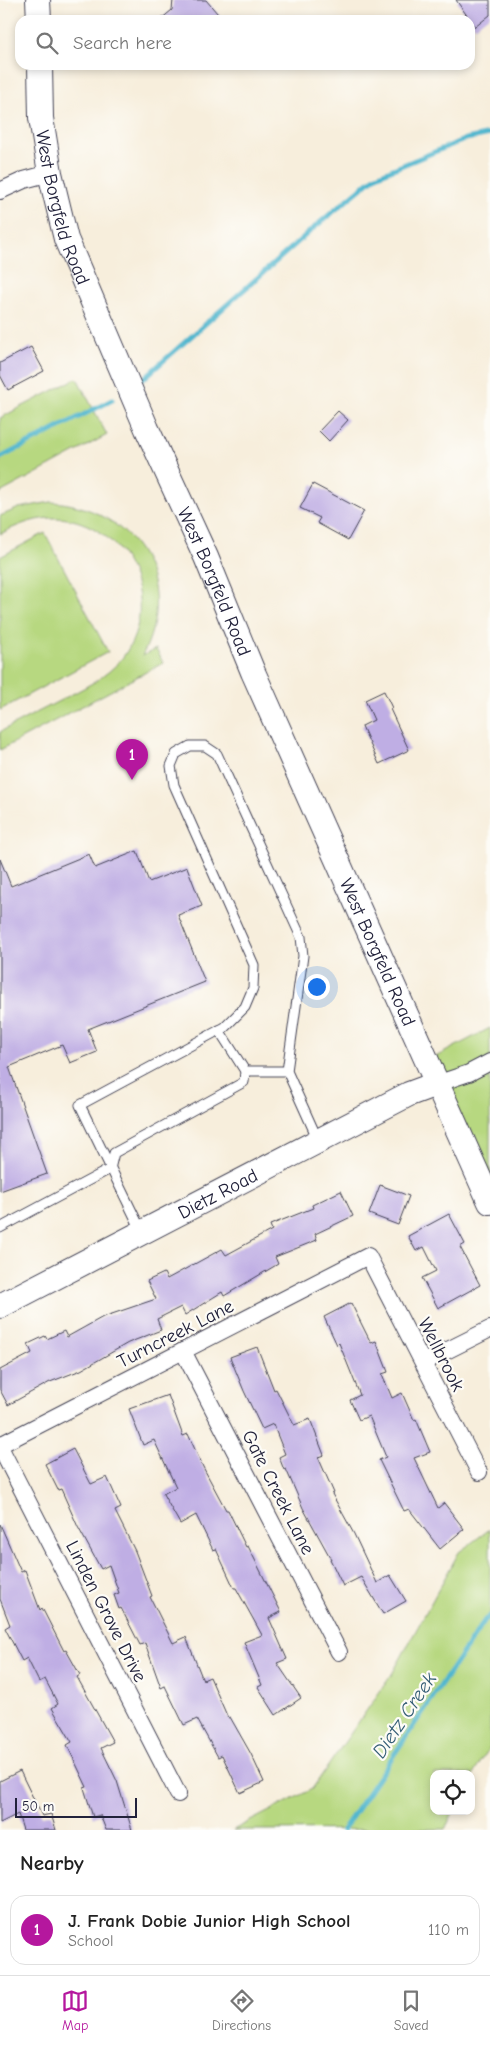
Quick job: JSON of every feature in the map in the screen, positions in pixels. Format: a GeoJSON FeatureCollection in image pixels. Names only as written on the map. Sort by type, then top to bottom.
{"type":"FeatureCollection","features":[{"type":"Feature","properties":{"kind":"street"},"geometry":{"type":"LineString","coordinates":[[38,0],[39,15]]}},
{"type":"Feature","properties":{"kind":"street","name":"West Borgfeld Road"},"geometry":{"type":"LineString","coordinates":[[40,70],[41,118],[50,173],[66,239],[139,411],[206,557],[253,672],[490,1202]]}},
{"type":"Feature","properties":{"kind":"street"},"geometry":{"type":"LineString","coordinates":[[0,191],[24,180],[50,173]]}},
{"type":"Feature","properties":{"kind":"street"},"geometry":{"type":"LineString","coordinates":[[436,1084],[469,1073],[490,1062]]}},
{"type":"Feature","properties":{"kind":"street","name":"Dietz Road"},"geometry":{"type":"LineString","coordinates":[[0,1306],[409,1094],[436,1084]]}},
{"type":"Feature","properties":{"kind":"street","name":"Turncreek Lane"},"geometry":{"type":"LineString","coordinates":[[0,1446],[368,1256]]}},
{"type":"Feature","properties":{"kind":"street","name":"Wellbrook"},"geometry":{"type":"LineString","coordinates":[[368,1256],[479,1472]]}},
{"type":"Feature","properties":{"kind":"street"},"geometry":{"type":"LineString","coordinates":[[424,1362],[490,1329]]}},
{"type":"Feature","properties":{"kind":"street","name":"Gate Creek Lane"},"geometry":{"type":"LineString","coordinates":[[183,1351],[340,1652]]}},
{"type":"Feature","properties":{"kind":"street","name":"Linden Grove Drive"},"geometry":{"type":"LineString","coordinates":[[0,1446],[178,1794]]}},
{"type":"Feature","properties":{"kind":"lane"},"geometry":{"type":"LineString","coordinates":[[143,1232],[110,1169],[80,1105],[225,1027],[245,1007],[253,988],[254,965],[174,785],[171,766],[176,754],[190,746],[205,746],[217,754],[301,936],[303,956],[287,1071],[318,1142]]}},
{"type":"Feature","properties":{"kind":"lane"},"geometry":{"type":"LineString","coordinates":[[0,1228],[110,1169],[114,1153],[244,1082],[245,1071],[219,1030]]}},
{"type":"Feature","properties":{"kind":"lane"},"geometry":{"type":"LineString","coordinates":[[245,1071],[287,1071]]}},
{"type":"Feature","properties":{"kind":"green space"},"geometry":{"type":"Polygon","coordinates":[[[77,378],[107,435],[0,493],[0,418],[77,378]]]}},
{"type":"Feature","properties":{"kind":"green space"},"geometry":{"type":"Polygon","coordinates":[[[51,502],[79,507],[104,517],[125,533],[141,553],[151,576],[155,601],[153,628],[142,656],[156,649],[163,663],[0,750],[0,732],[102,677],[123,657],[135,635],[139,611],[137,587],[129,565],[115,546],[97,530],[75,521],[50,518],[24,523],[0,534],[0,516],[19,508],[51,502]]]}},
{"type":"Feature","properties":{"kind":"green space"},"geometry":{"type":"Polygon","coordinates":[[[45,533],[108,652],[0,710],[0,557],[45,533]]]}},
{"type":"Feature","properties":{"kind":"green space"},"geometry":{"type":"Polygon","coordinates":[[[490,1028],[490,1202],[428,1061],[490,1028]]]}},
{"type":"Feature","properties":{"kind":"green space"},"geometry":{"type":"Polygon","coordinates":[[[490,1529],[490,1747],[475,1771],[430,1770],[430,1815],[452,1815],[445,1829],[233,1830],[312,1789],[392,1674],[459,1552],[490,1529]]]}},
{"type":"Feature","properties":{"kind":"building"},"geometry":{"type":"Polygon","coordinates":[[[173,0],[206,0],[219,15],[166,15],[172,10],[173,0]]]}},
{"type":"Feature","properties":{"kind":"building"},"geometry":{"type":"Polygon","coordinates":[[[456,0],[490,0],[490,15],[475,27],[475,15],[467,15],[456,0]]]}},
{"type":"Feature","properties":{"kind":"building"},"geometry":{"type":"Polygon","coordinates":[[[31,347],[44,371],[8,390],[0,375],[0,363],[31,347]]]}},
{"type":"Feature","properties":{"kind":"building"},"geometry":{"type":"Polygon","coordinates":[[[338,411],[348,420],[329,441],[319,431],[338,411]]]}},
{"type":"Feature","properties":{"kind":"building"},"geometry":{"type":"Polygon","coordinates":[[[313,484],[364,511],[348,540],[317,523],[320,518],[300,508],[313,484]]]}},
{"type":"Feature","properties":{"kind":"building"},"geometry":{"type":"Polygon","coordinates":[[[384,691],[409,750],[379,764],[362,726],[374,720],[365,700],[384,691]]]}},
{"type":"Feature","properties":{"kind":"building"},"geometry":{"type":"Polygon","coordinates":[[[137,851],[149,882],[187,867],[202,906],[178,915],[205,982],[88,1029],[97,1052],[70,1063],[62,1045],[9,1067],[47,1174],[0,1191],[0,859],[11,886],[89,854],[95,868],[137,851]]]}},
{"type":"Feature","properties":{"kind":"building"},"geometry":{"type":"Polygon","coordinates":[[[380,1185],[409,1196],[398,1225],[369,1214],[380,1185]]]}},
{"type":"Feature","properties":{"kind":"building"},"geometry":{"type":"Polygon","coordinates":[[[341,1191],[353,1216],[315,1234],[317,1240],[275,1257],[278,1264],[224,1296],[222,1292],[185,1315],[181,1307],[157,1319],[161,1330],[128,1343],[81,1370],[50,1382],[8,1405],[0,1390],[0,1370],[32,1353],[28,1344],[45,1336],[47,1339],[64,1331],[67,1337],[103,1317],[156,1299],[147,1281],[164,1273],[167,1279],[222,1249],[226,1255],[272,1230],[270,1225],[313,1208],[312,1205],[341,1191]]]}},
{"type":"Feature","properties":{"kind":"building"},"geometry":{"type":"Polygon","coordinates":[[[449,1214],[465,1244],[460,1247],[480,1285],[438,1308],[422,1278],[436,1271],[424,1247],[416,1251],[408,1236],[449,1214]]]}},
{"type":"Feature","properties":{"kind":"building"},"geometry":{"type":"Polygon","coordinates":[[[351,1303],[371,1343],[376,1341],[388,1372],[382,1374],[392,1398],[402,1393],[414,1420],[416,1419],[430,1452],[414,1458],[438,1508],[444,1503],[464,1529],[440,1549],[409,1509],[404,1511],[379,1460],[386,1457],[369,1416],[359,1420],[350,1400],[360,1395],[339,1343],[337,1345],[324,1317],[351,1303]]]}},
{"type":"Feature","properties":{"kind":"building"},"geometry":{"type":"Polygon","coordinates":[[[257,1347],[274,1390],[276,1389],[294,1425],[310,1419],[324,1455],[318,1457],[334,1493],[332,1494],[354,1534],[377,1583],[390,1575],[406,1601],[383,1614],[361,1577],[343,1586],[331,1559],[303,1508],[286,1469],[284,1470],[279,1457],[285,1454],[273,1424],[262,1429],[244,1391],[230,1357],[257,1347]]]}},
{"type":"Feature","properties":{"kind":"building"},"geometry":{"type":"Polygon","coordinates":[[[168,1395],[183,1436],[188,1434],[203,1467],[226,1510],[228,1510],[246,1547],[248,1546],[281,1612],[269,1618],[287,1659],[277,1663],[301,1698],[276,1715],[258,1687],[262,1685],[244,1642],[262,1635],[236,1588],[234,1588],[216,1549],[213,1550],[196,1515],[180,1524],[163,1494],[176,1487],[154,1440],[143,1445],[129,1409],[168,1395]]]}},
{"type":"Feature","properties":{"kind":"building"},"geometry":{"type":"Polygon","coordinates":[[[73,1449],[91,1484],[107,1477],[121,1508],[115,1511],[135,1551],[152,1596],[150,1597],[173,1643],[186,1637],[203,1680],[210,1677],[228,1718],[230,1717],[251,1754],[264,1782],[240,1793],[222,1755],[218,1757],[197,1719],[184,1725],[165,1686],[161,1688],[145,1643],[140,1645],[121,1608],[119,1609],[114,1595],[119,1593],[109,1565],[101,1569],[78,1527],[61,1489],[58,1490],[45,1464],[73,1449]]]}},
{"type":"Feature","properties":{"kind":"building"},"geometry":{"type":"Polygon","coordinates":[[[0,1524],[21,1572],[25,1570],[40,1610],[42,1608],[64,1651],[66,1650],[80,1675],[77,1677],[113,1742],[101,1748],[117,1781],[132,1830],[106,1830],[100,1815],[93,1817],[84,1788],[87,1787],[67,1745],[72,1742],[52,1708],[58,1704],[45,1679],[39,1682],[27,1658],[22,1661],[5,1628],[10,1625],[0,1599],[0,1524]]]}},
{"type":"Feature","properties":{"kind":"building"},"geometry":{"type":"Polygon","coordinates":[[[20,1771],[42,1816],[51,1814],[56,1830],[23,1830],[18,1814],[0,1823],[0,1781],[20,1771]]]}},
{"type":"Feature","properties":{"kind":"waterway"},"geometry":{"type":"LineString","coordinates":[[143,379],[316,226],[376,176],[466,139],[490,134]]}},
{"type":"Feature","properties":{"kind":"waterway"},"geometry":{"type":"LineString","coordinates":[[0,458],[112,400]]}},
{"type":"Feature","properties":{"kind":"waterway","name":"Dietz Creek"},"geometry":{"type":"LineString","coordinates":[[343,1830],[485,1620],[490,1616]]}},
{"type":"Feature","properties":{"kind":"place","name":"J. Frank Dobie Junior High School"},"geometry":{"type":"Point","coordinates":[132,780]}}]}
